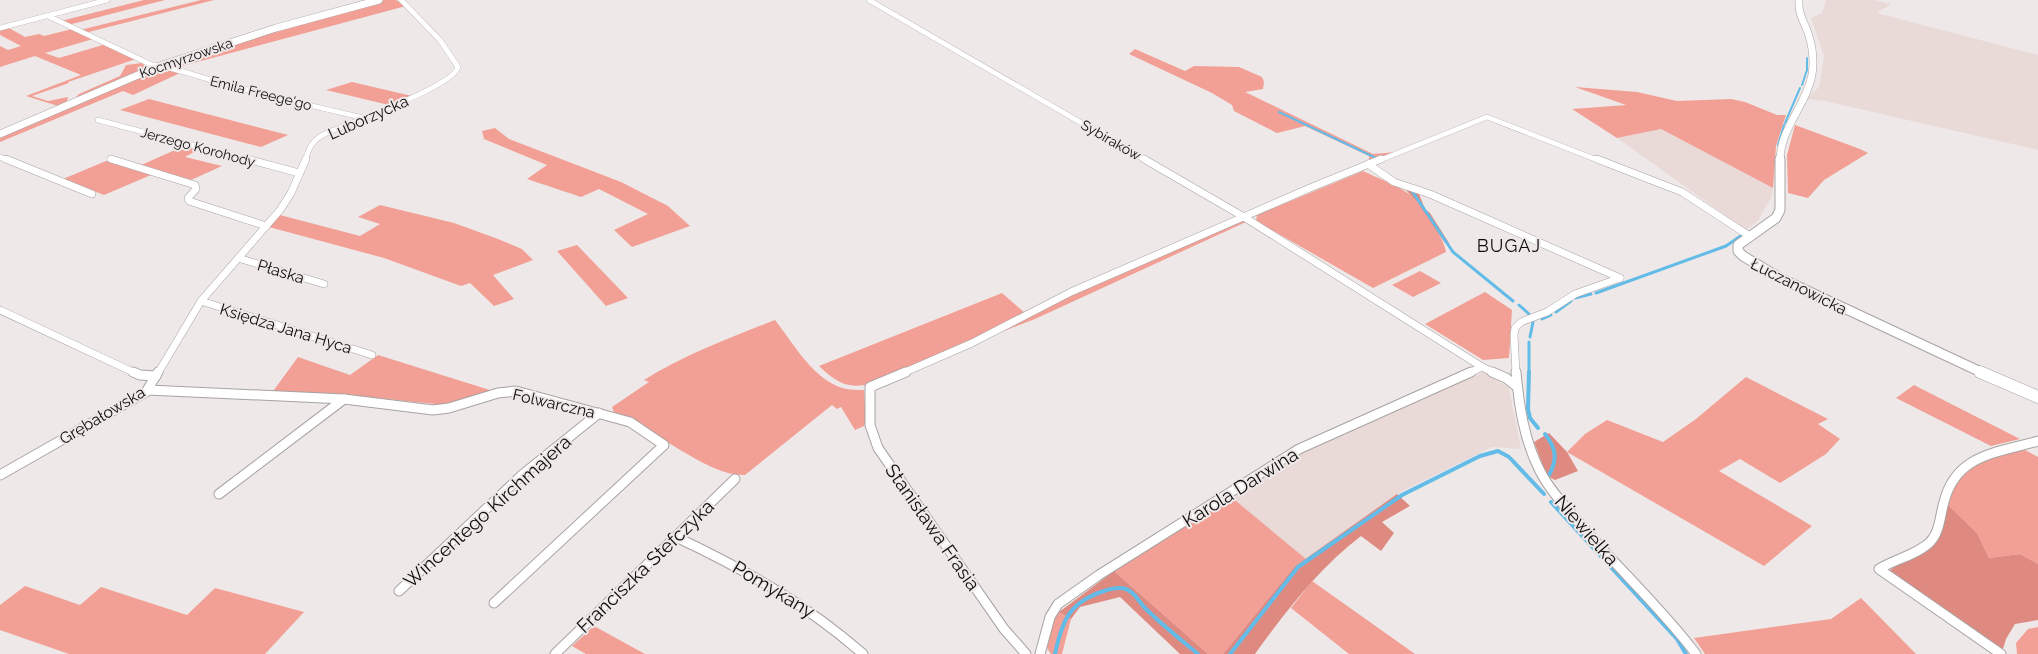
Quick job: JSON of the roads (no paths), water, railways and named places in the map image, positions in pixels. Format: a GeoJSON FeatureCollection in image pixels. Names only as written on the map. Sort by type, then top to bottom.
{"type":"FeatureCollection","features":[{"type":"Feature","properties":{"kind":"street"},"geometry":{"type":"LineString","coordinates":[[0,28],[106,0]]}},
{"type":"Feature","properties":{"kind":"street","name":"Kocmyrzowska"},"geometry":{"type":"LineString","coordinates":[[0,134],[175,60],[276,28],[379,0]]}},
{"type":"Feature","properties":{"kind":"street","name":"Luborzycka"},"geometry":{"type":"LineString","coordinates":[[156,376],[201,301],[266,226],[291,193],[313,142],[440,84],[458,70],[448,50],[422,19],[401,0]]}},
{"type":"Feature","properties":{"kind":"street","name":"Sybiraków"},"geometry":{"type":"LineString","coordinates":[[869,0],[1244,217],[1350,285],[1482,367],[1506,378],[1516,386]]}},
{"type":"Feature","properties":{"kind":"street","name":"Łuczanowicka"},"geometry":{"type":"LineString","coordinates":[[1798,0],[1798,11],[1809,36],[1813,54],[1812,73],[1809,86],[1789,123],[1780,147],[1780,210],[1776,218],[1738,246],[1738,251],[1744,258],[1756,265],[1924,348],[2038,397]]}},
{"type":"Feature","properties":{"kind":"street","name":"Emila Freege'go"},"geometry":{"type":"LineString","coordinates":[[48,16],[148,63],[170,67],[194,76],[289,102],[364,118]]}},
{"type":"Feature","properties":{"kind":"street"},"geometry":{"type":"LineString","coordinates":[[148,63],[175,60]]}},
{"type":"Feature","properties":{"kind":"street"},"geometry":{"type":"LineString","coordinates":[[1244,217],[1368,164],[1488,117],[1682,192],[1750,237]]}},
{"type":"Feature","properties":{"kind":"street","name":"Jerzego Korohody"},"geometry":{"type":"LineString","coordinates":[[98,120],[299,173]]}},
{"type":"Feature","properties":{"kind":"street"},"geometry":{"type":"LineString","coordinates":[[0,157],[92,194]]}},
{"type":"Feature","properties":{"kind":"street"},"geometry":{"type":"LineString","coordinates":[[110,159],[195,185],[196,189],[188,198],[189,201],[266,226]]}},
{"type":"Feature","properties":{"kind":"street"},"geometry":{"type":"LineString","coordinates":[[1368,164],[1394,182],[1430,194],[1620,278],[1575,294],[1548,312],[1521,322],[1515,328],[1516,386]]}},
{"type":"Feature","properties":{"kind":"street","name":"Stanisława Frasia"},"geometry":{"type":"LineString","coordinates":[[1026,654],[1004,628],[878,448],[870,425],[870,387],[972,343],[1071,292],[1244,217]]}},
{"type":"Feature","properties":{"kind":"street","name":"Płaska"},"geometry":{"type":"LineString","coordinates":[[238,258],[324,284]]}},
{"type":"Feature","properties":{"kind":"street","name":"Księdza Jana Hyca"},"geometry":{"type":"LineString","coordinates":[[201,301],[372,355]]}},
{"type":"Feature","properties":{"kind":"street","name":"Grębałowska"},"geometry":{"type":"LineString","coordinates":[[0,310],[140,375],[156,376],[148,390],[140,396],[0,475]]}},
{"type":"Feature","properties":{"kind":"street","name":"Karola Darwina"},"geometry":{"type":"LineString","coordinates":[[1040,654],[1050,617],[1058,604],[1099,575],[1298,449],[1482,367]]}},
{"type":"Feature","properties":{"kind":"street","name":"Niewielka"},"geometry":{"type":"LineString","coordinates":[[1516,386],[1519,409],[1529,442],[1546,482],[1589,536],[1681,634],[1696,654]]}},
{"type":"Feature","properties":{"kind":"street","name":"Folwarczna"},"geometry":{"type":"LineString","coordinates":[[148,390],[194,394],[344,400],[434,410],[449,408],[498,393],[516,391],[636,424],[664,446],[494,603]]}},
{"type":"Feature","properties":{"kind":"street"},"geometry":{"type":"LineString","coordinates":[[219,494],[344,400]]}},
{"type":"Feature","properties":{"kind":"street","name":"Wincentego Kirchmajera"},"geometry":{"type":"LineString","coordinates":[[399,591],[522,474],[599,413]]}},
{"type":"Feature","properties":{"kind":"street"},"geometry":{"type":"LineString","coordinates":[[2001,654],[1879,569],[1924,547],[1936,536],[1946,491],[1952,480],[1966,465],[1973,460],[2038,441]]}},
{"type":"Feature","properties":{"kind":"street","name":"Franciszka Stefczyka"},"geometry":{"type":"LineString","coordinates":[[555,654],[735,479]]}},
{"type":"Feature","properties":{"kind":"street","name":"Pomykany"},"geometry":{"type":"LineString","coordinates":[[676,537],[732,563],[798,601],[827,622],[863,654]]}},
{"type":"Feature","properties":{"kind":"waterway"},"geometry":{"type":"LineString","coordinates":[[1802,85],[1807,70],[1807,58]]}},
{"type":"Feature","properties":{"kind":"waterway"},"geometry":{"type":"LineString","coordinates":[[1785,123],[1800,88]]}},
{"type":"Feature","properties":{"kind":"waterway"},"geometry":{"type":"LineString","coordinates":[[1279,112],[1376,158]]}},
{"type":"Feature","properties":{"kind":"waterway"},"geometry":{"type":"LineString","coordinates":[[1778,145],[1784,125]]}},
{"type":"Feature","properties":{"kind":"waterway"},"geometry":{"type":"LineString","coordinates":[[1412,191],[1453,252],[1513,301]]}},
{"type":"Feature","properties":{"kind":"waterway"},"geometry":{"type":"LineString","coordinates":[[1596,293],[1726,246],[1742,235]]}},
{"type":"Feature","properties":{"kind":"waterway"},"geometry":{"type":"LineString","coordinates":[[1575,298],[1591,294]]}},
{"type":"Feature","properties":{"kind":"waterway"},"geometry":{"type":"LineString","coordinates":[[1556,312],[1571,301]]}},
{"type":"Feature","properties":{"kind":"waterway"},"geometry":{"type":"LineString","coordinates":[[1519,305],[1529,314]]}},
{"type":"Feature","properties":{"kind":"waterway"},"geometry":{"type":"LineString","coordinates":[[1542,319],[1551,315]]}},
{"type":"Feature","properties":{"kind":"waterway"},"geometry":{"type":"LineString","coordinates":[[1530,337],[1533,322]]}},
{"type":"Feature","properties":{"kind":"waterway"},"geometry":{"type":"LineString","coordinates":[[1529,342],[1529,372]]}},
{"type":"Feature","properties":{"kind":"waterway"},"geometry":{"type":"LineString","coordinates":[[1529,372],[1528,409],[1530,418],[1538,428]]}},
{"type":"Feature","properties":{"kind":"waterway"},"geometry":{"type":"LineString","coordinates":[[1545,434],[1552,444],[1555,454],[1554,464],[1549,475]]}},
{"type":"Feature","properties":{"kind":"waterway"},"geometry":{"type":"LineString","coordinates":[[1230,654],[1298,567],[1402,495],[1480,456],[1498,451],[1509,457],[1544,494]]}},
{"type":"Feature","properties":{"kind":"waterway"},"geometry":{"type":"LineString","coordinates":[[1551,502],[1677,639],[1686,654]]}},
{"type":"Feature","properties":{"kind":"waterway"},"geometry":{"type":"LineString","coordinates":[[1055,654],[1064,622],[1075,607],[1092,596],[1121,588],[1132,592],[1151,614],[1198,654]]}},
{"type":"Feature","properties":{"kind":"district","name":"BUGAJ"},"geometry":{"type":"Point","coordinates":[1509,246]}}]}
